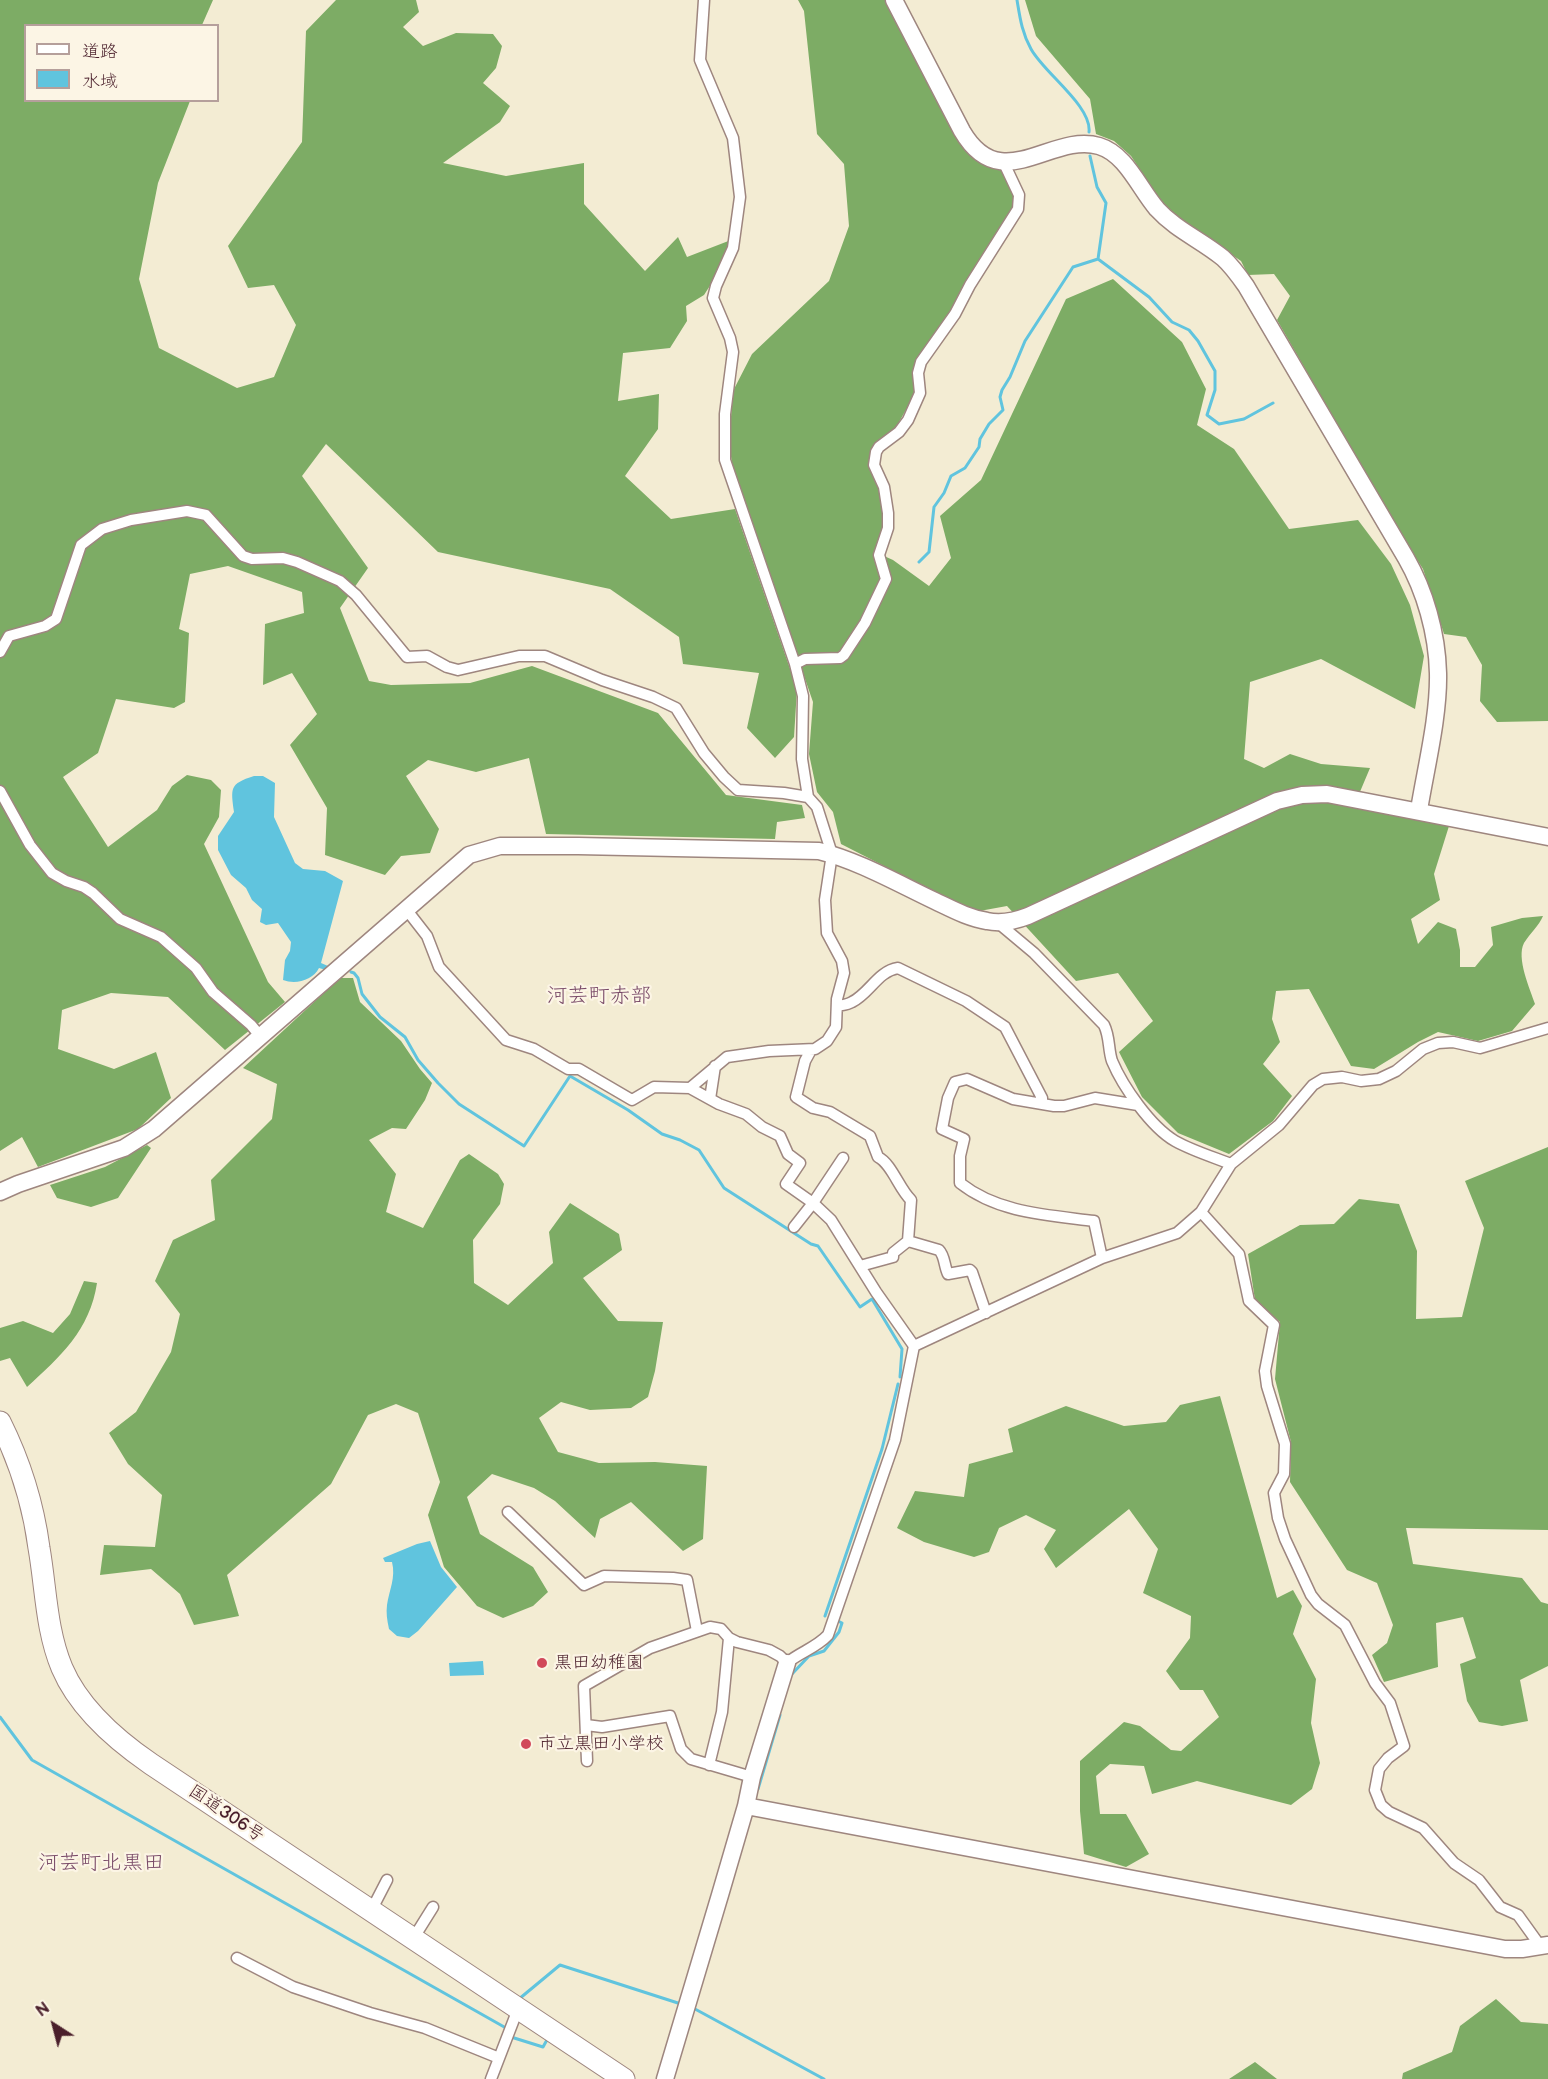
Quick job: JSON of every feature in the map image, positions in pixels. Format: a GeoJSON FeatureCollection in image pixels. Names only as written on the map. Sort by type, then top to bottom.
{"type":"FeatureCollection","features":[{"type":"Feature","properties":{"kind":"highway","name":"国道306号"},"geometry":{"type":"LineString","coordinates":[[0,1422],[23,1475],[32,1509],[46,1612],[62,1668],[80,1698],[104,1726],[128,1748],[624,2079]]}},
{"type":"Feature","properties":{"kind":"street"},"geometry":{"type":"LineString","coordinates":[[690,1088],[727,1057],[798,1049],[811,1050],[821,1046],[831,1036],[836,1026],[837,999],[844,973],[842,961],[827,933],[825,900],[832,854],[817,807],[808,797],[802,759],[803,696],[795,664],[725,460],[725,414],[733,352],[730,338],[713,298],[733,248],[739,187],[734,138],[700,60],[704,0]]}},
{"type":"Feature","properties":{"kind":"street"},"geometry":{"type":"LineString","coordinates":[[894,0],[965,137],[982,153],[994,160],[1003,161],[1031,158],[1068,146],[1090,144],[1112,152],[1167,219],[1178,229],[1224,259],[1246,286],[1406,558],[1420,586],[1435,643],[1438,672],[1435,707],[1419,810]]}},
{"type":"Feature","properties":{"kind":"street"},"geometry":{"type":"LineString","coordinates":[[795,664],[805,659],[840,658],[844,655],[865,623],[871,607],[885,584],[886,579],[879,555],[888,528],[888,513],[884,487],[874,465],[876,452],[879,447],[899,432],[908,420],[920,393],[918,373],[921,362],[955,314],[976,275],[1018,209],[1019,195],[1003,161]]}},
{"type":"Feature","properties":{"kind":"street"},"geometry":{"type":"LineString","coordinates":[[0,652],[9,636],[45,626],[56,619],[81,545],[102,529],[131,520],[174,512],[201,513],[212,520],[243,556],[252,559],[283,558],[340,581],[356,595],[407,657],[427,656],[458,670],[519,656],[545,656],[557,660],[676,708],[699,746],[724,777],[738,790],[808,797]]}},
{"type":"Feature","properties":{"kind":"street"},"geometry":{"type":"LineString","coordinates":[[0,791],[30,845],[52,873],[66,882],[84,887],[93,893],[120,919],[161,937],[195,968],[213,992],[251,1025],[261,1037]]}},
{"type":"Feature","properties":{"kind":"street"},"geometry":{"type":"LineString","coordinates":[[0,1192],[124,1148],[154,1129],[469,855],[490,847],[590,846],[819,851],[832,854],[959,912],[997,922],[1018,920],[1028,916],[1232,822],[1289,798],[1315,793],[1419,810],[1548,837]]}},
{"type":"Feature","properties":{"kind":"street"},"geometry":{"type":"LineString","coordinates":[[406,909],[427,936],[439,967],[506,1040],[534,1049],[568,1069],[579,1069],[632,1100],[654,1087],[690,1088],[746,1114],[762,1127],[780,1136],[788,1154],[800,1163],[786,1184],[813,1203],[831,1220],[896,1322],[914,1346],[895,1440],[832,1627],[821,1642],[797,1654],[787,1663],[665,2079]]}},
{"type":"Feature","properties":{"kind":"street"},"geometry":{"type":"LineString","coordinates":[[997,922],[1034,953],[1104,1025],[1113,1064],[1138,1105],[1168,1137],[1231,1164]]}},
{"type":"Feature","properties":{"kind":"street"},"geometry":{"type":"LineString","coordinates":[[837,1006],[852,1002],[888,972],[898,968],[966,1000],[1005,1028],[1042,1098],[1042,1103]]}},
{"type":"Feature","properties":{"kind":"street"},"geometry":{"type":"LineString","coordinates":[[914,1346],[1102,1258],[1177,1233],[1201,1212],[1231,1164],[1279,1125],[1313,1085],[1323,1079],[1335,1077],[1361,1081],[1379,1079],[1396,1071],[1423,1049],[1438,1042],[1453,1042],[1480,1048],[1548,1028]]}},
{"type":"Feature","properties":{"kind":"street"},"geometry":{"type":"LineString","coordinates":[[811,1050],[805,1061],[796,1097],[813,1108],[830,1112],[844,1119],[870,1136],[878,1157],[883,1160],[900,1188],[911,1200],[908,1241],[893,1253],[893,1257],[860,1266]]}},
{"type":"Feature","properties":{"kind":"street"},"geometry":{"type":"LineString","coordinates":[[710,1099],[716,1066]]}},
{"type":"Feature","properties":{"kind":"street"},"geometry":{"type":"LineString","coordinates":[[1102,1258],[1094,1221],[1041,1215],[994,1204],[960,1183],[960,1156],[964,1139],[942,1130],[948,1098],[955,1082],[967,1079],[1013,1099],[1064,1106],[1095,1098],[1138,1105]]}},
{"type":"Feature","properties":{"kind":"street"},"geometry":{"type":"LineString","coordinates":[[794,1227],[843,1158]]}},
{"type":"Feature","properties":{"kind":"street"},"geometry":{"type":"LineString","coordinates":[[1201,1212],[1239,1254],[1250,1301],[1274,1325],[1265,1371],[1267,1386],[1286,1444],[1284,1474],[1274,1497],[1285,1539],[1311,1595],[1318,1604],[1345,1625],[1375,1683],[1390,1702],[1403,1738],[1404,1746],[1388,1758],[1379,1769],[1375,1784],[1378,1800],[1389,1812],[1420,1826],[1427,1832],[1454,1863],[1479,1880],[1500,1907],[1518,1915],[1544,1946]]}},
{"type":"Feature","properties":{"kind":"street"},"geometry":{"type":"LineString","coordinates":[[908,1241],[939,1250],[948,1274],[970,1270],[986,1313]]}},
{"type":"Feature","properties":{"kind":"street"},"geometry":{"type":"LineString","coordinates":[[508,1512],[584,1585],[604,1576],[687,1580],[697,1631]]}},
{"type":"Feature","properties":{"kind":"street"},"geometry":{"type":"LineString","coordinates":[[588,1761],[584,1686],[650,1648],[715,1626],[729,1638],[769,1650],[787,1663]]}},
{"type":"Feature","properties":{"kind":"street"},"geometry":{"type":"LineString","coordinates":[[710,1765],[722,1712],[729,1638]]}},
{"type":"Feature","properties":{"kind":"street"},"geometry":{"type":"LineString","coordinates":[[586,1725],[602,1727],[670,1716],[683,1753],[691,1759],[752,1777]]}},
{"type":"Feature","properties":{"kind":"street"},"geometry":{"type":"LineString","coordinates":[[746,1806],[1505,1949],[1544,1946]]}},
{"type":"Feature","properties":{"kind":"street"},"geometry":{"type":"LineString","coordinates":[[371,1911],[387,1880]]}},
{"type":"Feature","properties":{"kind":"street"},"geometry":{"type":"LineString","coordinates":[[414,1939],[433,1906]]}},
{"type":"Feature","properties":{"kind":"street"},"geometry":{"type":"LineString","coordinates":[[237,1958],[293,1987],[370,2013],[425,2028],[499,2058]]}},
{"type":"Feature","properties":{"kind":"street"},"geometry":{"type":"LineString","coordinates":[[491,2079],[518,2009]]}},
{"type":"Feature","properties":{"kind":"green space"},"geometry":{"type":"Polygon","coordinates":[[[0,0],[213,0],[202,24],[24,24],[24,102],[190,102],[158,183],[139,279],[159,348],[237,388],[274,377],[296,325],[274,285],[248,288],[228,246],[302,142],[306,31],[336,0],[416,0],[419,12],[403,27],[423,46],[456,33],[493,34],[502,46],[496,68],[483,83],[510,106],[500,122],[443,163],[506,176],[584,163],[584,204],[645,271],[678,237],[687,257],[731,240],[722,267],[704,295],[686,306],[687,321],[670,348],[623,353],[618,401],[659,394],[658,429],[625,476],[671,519],[735,509],[797,689],[794,737],[775,758],[747,728],[759,673],[683,664],[679,637],[610,589],[438,552],[326,444],[302,476],[368,568],[340,608],[369,681],[391,685],[470,683],[532,666],[658,713],[726,795],[802,805],[805,818],[777,822],[775,839],[546,834],[529,758],[476,772],[428,760],[406,776],[439,829],[430,853],[401,856],[385,875],[325,855],[327,808],[290,745],[317,714],[292,673],[263,685],[265,624],[304,613],[302,592],[228,566],[190,574],[179,629],[189,633],[185,702],[174,708],[116,699],[98,753],[63,777],[108,847],[157,810],[172,786],[187,775],[211,780],[221,790],[219,817],[204,844],[268,982],[285,1002],[225,1050],[168,997],[111,993],[62,1010],[58,1049],[114,1069],[156,1052],[171,1098],[138,1129],[38,1167],[22,1137],[0,1151],[0,0]]]}},
{"type":"Feature","properties":{"kind":"green space"},"geometry":{"type":"Polygon","coordinates":[[[798,0],[889,0],[955,134],[1003,168],[1016,193],[1016,207],[920,359],[916,392],[894,431],[876,444],[886,526],[875,552],[893,560],[929,586],[951,558],[940,516],[981,480],[1066,299],[1113,279],[1182,342],[1206,389],[1197,425],[1234,449],[1289,529],[1358,520],[1391,564],[1410,605],[1424,656],[1415,709],[1321,659],[1250,682],[1244,759],[1264,768],[1290,754],[1321,764],[1370,768],[1354,806],[1449,826],[1434,874],[1440,900],[1411,919],[1418,944],[1438,922],[1456,929],[1460,967],[1475,967],[1493,945],[1491,927],[1522,918],[1543,916],[1522,949],[1525,973],[1535,1004],[1512,1031],[1478,1041],[1438,1032],[1374,1069],[1351,1066],[1309,989],[1276,991],[1272,1019],[1280,1042],[1263,1064],[1292,1096],[1273,1121],[1229,1154],[1178,1133],[1142,1097],[1119,1052],[1153,1021],[1118,973],[1076,981],[1007,906],[974,912],[841,844],[833,812],[817,792],[809,754],[813,702],[733,471],[729,442],[733,391],[752,354],[829,281],[849,226],[844,164],[817,134],[804,11],[798,0]]]}},
{"type":"Feature","properties":{"kind":"green space"},"geometry":{"type":"Polygon","coordinates":[[[1025,0],[1548,0],[1548,721],[1497,722],[1480,701],[1482,665],[1466,637],[1444,634],[1423,569],[1399,532],[1277,320],[1290,296],[1274,274],[1248,275],[1241,261],[1182,221],[1160,200],[1131,156],[1114,141],[1096,134],[1090,99],[1036,36],[1025,0]]]}},
{"type":"Feature","properties":{"kind":"green space"},"geometry":{"type":"Polygon","coordinates":[[[340,978],[353,978],[360,1002],[401,1041],[432,1083],[425,1100],[406,1129],[392,1128],[369,1140],[396,1174],[386,1212],[423,1228],[460,1160],[469,1154],[498,1174],[504,1184],[500,1204],[473,1240],[474,1283],[508,1305],[553,1263],[549,1232],[570,1203],[619,1234],[622,1250],[583,1278],[618,1321],[663,1322],[648,1397],[631,1408],[590,1410],[561,1402],[539,1418],[558,1452],[599,1463],[655,1462],[707,1466],[703,1539],[683,1551],[631,1502],[600,1519],[595,1538],[555,1501],[534,1488],[492,1474],[467,1497],[480,1534],[533,1567],[548,1592],[533,1606],[503,1618],[477,1606],[444,1567],[428,1515],[440,1482],[418,1413],[396,1404],[368,1415],[331,1484],[227,1575],[239,1616],[194,1625],[180,1594],[151,1569],[100,1575],[104,1545],[155,1547],[162,1495],[128,1464],[109,1433],[136,1412],[171,1352],[180,1314],[155,1281],[173,1240],[215,1220],[211,1180],[272,1119],[277,1084],[243,1068],[340,978]]]}},
{"type":"Feature","properties":{"kind":"green space"},"geometry":{"type":"Polygon","coordinates":[[[147,1145],[151,1148],[118,1198],[91,1207],[57,1198],[50,1185],[105,1167],[147,1145]]]}},
{"type":"Feature","properties":{"kind":"green space"},"geometry":{"type":"Polygon","coordinates":[[[1548,1147],[1548,1530],[1406,1528],[1413,1564],[1522,1578],[1541,1602],[1548,1604],[1548,1666],[1520,1680],[1528,1721],[1502,1726],[1479,1722],[1467,1701],[1460,1664],[1476,1658],[1463,1617],[1436,1623],[1438,1667],[1384,1682],[1372,1655],[1387,1643],[1393,1625],[1377,1583],[1347,1570],[1290,1482],[1291,1442],[1275,1379],[1280,1322],[1255,1300],[1248,1254],[1300,1225],[1334,1224],[1359,1199],[1399,1204],[1417,1251],[1416,1319],[1462,1317],[1484,1228],[1465,1181],[1548,1147]]]}},
{"type":"Feature","properties":{"kind":"green space"},"geometry":{"type":"Polygon","coordinates":[[[84,1281],[97,1283],[88,1315],[62,1353],[27,1387],[10,1358],[0,1361],[0,1328],[23,1321],[53,1333],[70,1314],[84,1281]]]}},
{"type":"Feature","properties":{"kind":"green space"},"geometry":{"type":"Polygon","coordinates":[[[1220,1396],[1277,1598],[1293,1590],[1302,1606],[1293,1634],[1316,1679],[1311,1723],[1320,1763],[1312,1789],[1291,1805],[1197,1781],[1152,1794],[1144,1766],[1110,1764],[1096,1776],[1100,1814],[1126,1814],[1149,1854],[1126,1867],[1084,1854],[1080,1811],[1080,1761],[1124,1722],[1140,1726],[1171,1750],[1181,1751],[1219,1717],[1203,1690],[1180,1690],[1166,1671],[1190,1638],[1191,1616],[1143,1593],[1158,1549],[1129,1509],[1056,1568],[1044,1549],[1056,1530],[1026,1515],[999,1528],[989,1552],[974,1557],[924,1542],[897,1528],[915,1491],[964,1497],[969,1464],[1013,1452],[1008,1429],[1066,1406],[1124,1426],[1166,1422],[1180,1405],[1220,1396]]]}},
{"type":"Feature","properties":{"kind":"green space"},"geometry":{"type":"Polygon","coordinates":[[[1496,1999],[1521,2022],[1548,2024],[1548,2079],[1402,2079],[1403,2073],[1452,2052],[1460,2026],[1496,1999]]]}},
{"type":"Feature","properties":{"kind":"green space"},"geometry":{"type":"Polygon","coordinates":[[[1255,2062],[1277,2079],[1229,2079],[1255,2062]]]}},
{"type":"Feature","properties":{"kind":"water"},"geometry":{"type":"Polygon","coordinates":[[[254,776],[263,776],[275,783],[274,817],[295,863],[303,869],[325,871],[343,881],[321,963],[328,966],[326,970],[319,968],[313,976],[299,982],[283,980],[285,960],[290,951],[291,942],[278,923],[266,925],[260,922],[262,909],[252,900],[246,888],[231,875],[218,850],[218,836],[234,812],[232,792],[240,782],[254,776]]]}},
{"type":"Feature","properties":{"kind":"water"},"geometry":{"type":"Polygon","coordinates":[[[430,1541],[441,1567],[457,1587],[418,1631],[409,1638],[397,1636],[389,1629],[387,1614],[393,1579],[392,1562],[385,1562],[383,1558],[430,1541]]]}},
{"type":"Feature","properties":{"kind":"water"},"geometry":{"type":"Polygon","coordinates":[[[483,1661],[484,1675],[450,1676],[449,1663],[483,1661]]]}},
{"type":"Feature","properties":{"kind":"waterway"},"geometry":{"type":"LineString","coordinates":[[1017,0],[1023,31],[1031,49],[1083,111],[1089,132]]}},
{"type":"Feature","properties":{"kind":"waterway"},"geometry":{"type":"LineString","coordinates":[[919,562],[929,552],[934,507],[944,493],[951,476],[965,468],[979,447],[980,439],[989,424],[1003,410],[1000,397],[1002,390],[1025,341],[1073,267],[1098,259],[1106,203],[1097,187],[1090,156]]}},
{"type":"Feature","properties":{"kind":"waterway"},"geometry":{"type":"LineString","coordinates":[[1098,259],[1149,297],[1172,322],[1189,330],[1198,341],[1215,371],[1215,390],[1207,415],[1219,424],[1244,419],[1273,403]]}},
{"type":"Feature","properties":{"kind":"waterway"},"geometry":{"type":"LineString","coordinates":[[351,972],[358,978],[362,994],[380,1017],[405,1037],[418,1060],[438,1083],[459,1104],[524,1146],[570,1076],[628,1110],[662,1134],[699,1150],[724,1188],[811,1244],[818,1246],[860,1307],[872,1299],[902,1349],[900,1377]]}},
{"type":"Feature","properties":{"kind":"waterway"},"geometry":{"type":"LineString","coordinates":[[825,1616],[882,1449],[898,1384]]}},
{"type":"Feature","properties":{"kind":"waterway"},"geometry":{"type":"LineString","coordinates":[[792,1674],[809,1656],[824,1651],[839,1632],[842,1623],[838,1621]]}},
{"type":"Feature","properties":{"kind":"waterway"},"geometry":{"type":"LineString","coordinates":[[758,1789],[780,1715]]}},
{"type":"Feature","properties":{"kind":"waterway"},"geometry":{"type":"LineString","coordinates":[[0,1717],[32,1760],[506,2028],[507,2025]]}},
{"type":"Feature","properties":{"kind":"waterway"},"geometry":{"type":"LineString","coordinates":[[519,1999],[560,1965],[681,2004]]}},
{"type":"Feature","properties":{"kind":"waterway"},"geometry":{"type":"LineString","coordinates":[[695,2009],[824,2079]]}},
{"type":"Feature","properties":{"kind":"waterway"},"geometry":{"type":"LineString","coordinates":[[511,2037],[543,2047],[548,2038]]}},
{"type":"Feature","properties":{"kind":"place","name":"黒田幼稚園"},"geometry":{"type":"Point","coordinates":[542,1663]}},
{"type":"Feature","properties":{"kind":"place","name":"市立黒田小学校"},"geometry":{"type":"Point","coordinates":[526,1744]}},
{"type":"Feature","properties":{"kind":"district","name":"河芸町赤部"},"geometry":{"type":"Point","coordinates":[599,997]}},
{"type":"Feature","properties":{"kind":"district","name":"河芸町北黒田"},"geometry":{"type":"Point","coordinates":[101,1864]}}]}
